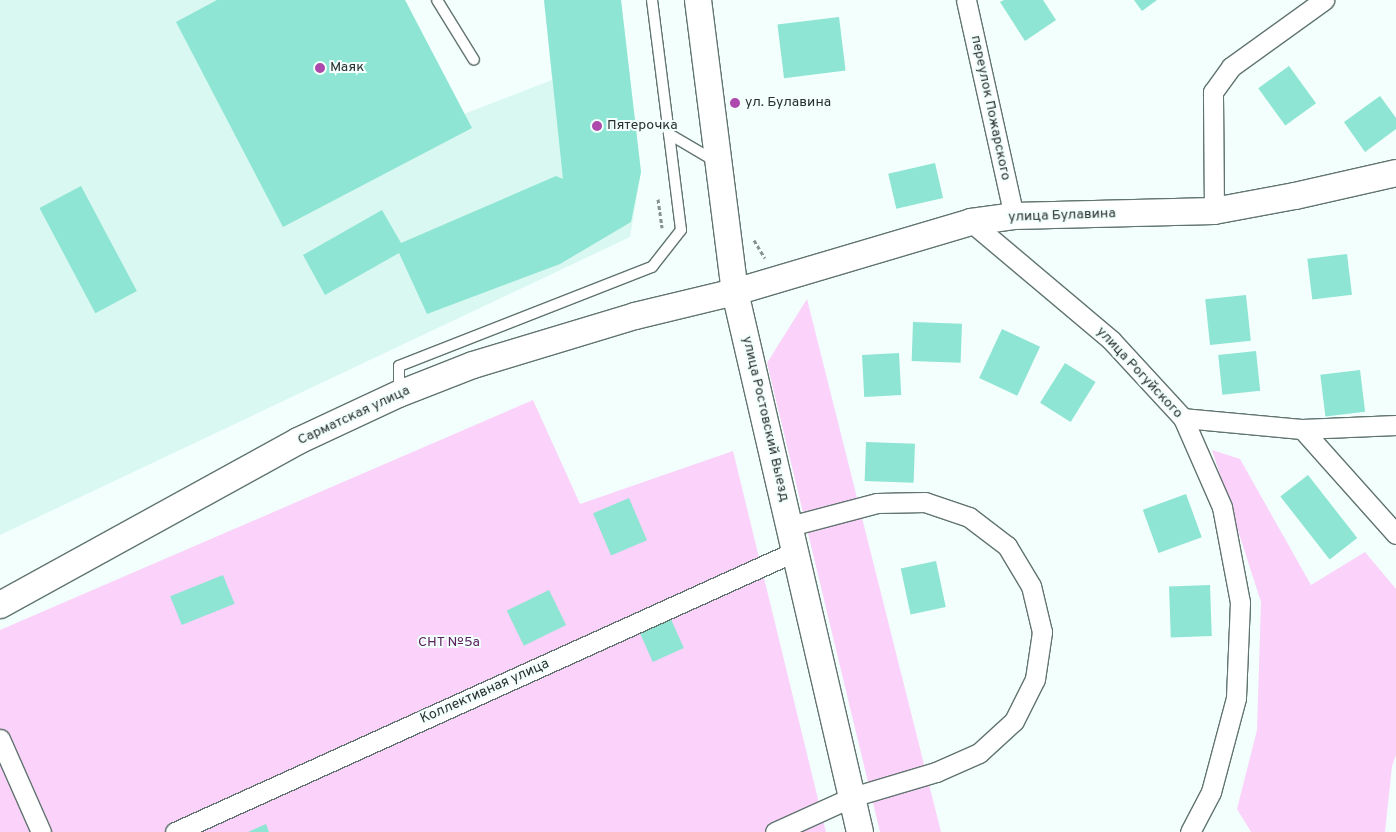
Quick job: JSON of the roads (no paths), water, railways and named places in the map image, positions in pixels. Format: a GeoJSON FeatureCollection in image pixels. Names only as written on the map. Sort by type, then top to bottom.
{"type":"FeatureCollection","features":[{"type":"Feature","properties":{"kind":"main road","name":"улица Ростовский Выезд"},"geometry":{"type":"LineString","coordinates":[[698,0],[735,292],[860,832]]}},
{"type":"Feature","properties":{"kind":"main road","name":"улица Булавина"},"geometry":{"type":"LineString","coordinates":[[735,292],[971,222],[1014,216],[1214,211],[1295,196],[1396,173]]}},
{"type":"Feature","properties":{"kind":"main road","name":"Сарматская улица"},"geometry":{"type":"LineString","coordinates":[[0,605],[298,441],[399,394],[473,365],[635,316],[735,292]]}},
{"type":"Feature","properties":{"kind":"street","name":"переулок Пожарского"},"geometry":{"type":"LineString","coordinates":[[966,0],[1014,216]]}},
{"type":"Feature","properties":{"kind":"street"},"geometry":{"type":"LineString","coordinates":[[1214,211],[1213,92],[1231,67],[1324,0]]}},
{"type":"Feature","properties":{"kind":"street","name":"улица Рогуйского"},"geometry":{"type":"LineString","coordinates":[[971,222],[1111,340],[1183,418],[1222,507],[1240,602],[1236,698],[1211,792],[1190,832]]}},
{"type":"Feature","properties":{"kind":"street"},"geometry":{"type":"LineString","coordinates":[[1183,418],[1302,429],[1396,424]]}},
{"type":"Feature","properties":{"kind":"street"},"geometry":{"type":"LineString","coordinates":[[1302,429],[1396,534]]}},
{"type":"Feature","properties":{"kind":"street"},"geometry":{"type":"LineString","coordinates":[[775,832],[852,798],[936,772],[979,754],[1014,721],[1035,679],[1042,632],[1032,586],[1006,546],[969,517],[925,502],[877,503],[790,526]]}},
{"type":"Feature","properties":{"kind":"street","name":"Коллективная улица"},"geometry":{"type":"LineString","coordinates":[[175,832],[796,551]]}},
{"type":"Feature","properties":{"kind":"street"},"geometry":{"type":"LineString","coordinates":[[0,739],[41,832]]}},
{"type":"Feature","properties":{"kind":"lane"},"geometry":{"type":"LineString","coordinates":[[437,0],[474,60]]}},
{"type":"Feature","properties":{"kind":"lane"},"geometry":{"type":"LineString","coordinates":[[399,394],[399,366],[652,268],[680,230],[652,0]]}},
{"type":"Feature","properties":{"kind":"lane"},"geometry":{"type":"LineString","coordinates":[[669,134],[718,162]]}},
{"type":"Feature","properties":{"kind":"place","name":"Маяк"},"geometry":{"type":"Point","coordinates":[320,68]}},
{"type":"Feature","properties":{"kind":"place","name":"ул. Булавина"},"geometry":{"type":"Point","coordinates":[735,103]}},
{"type":"Feature","properties":{"kind":"place","name":"Пятерочка"},"geometry":{"type":"Point","coordinates":[597,126]}},
{"type":"Feature","properties":{"kind":"park label","name":"СНТ №5а"},"geometry":{"type":"Point","coordinates":[449,643]}}]}
